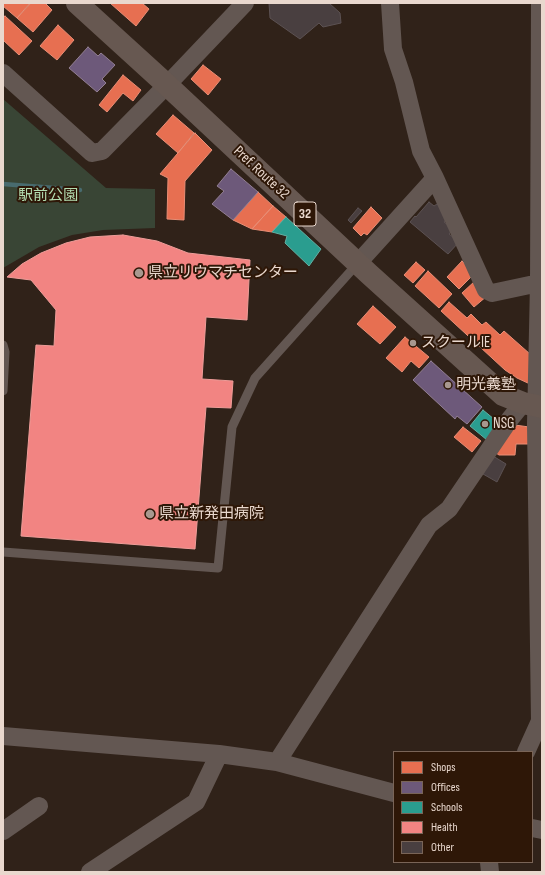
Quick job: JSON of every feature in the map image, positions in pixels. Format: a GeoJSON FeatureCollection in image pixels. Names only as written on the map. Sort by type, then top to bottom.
{"type":"FeatureCollection","features":[{"type":"Feature","properties":{"kind":"main road","name":"Pref. Route 32"},"geometry":{"type":"LineString","coordinates":[[77,3],[168,85],[358,263],[503,395],[534,405]]}},
{"type":"Feature","properties":{"kind":"street"},"geometry":{"type":"LineString","coordinates":[[3,72],[92,153],[102,150],[168,85],[245,3]]}},
{"type":"Feature","properties":{"kind":"street"},"geometry":{"type":"LineString","coordinates":[[390,3],[393,49],[404,82],[421,151],[435,178],[486,290],[492,293],[539,283]]}},
{"type":"Feature","properties":{"kind":"street"},"geometry":{"type":"LineString","coordinates":[[526,751],[540,721],[534,405],[541,210],[540,3]]}},
{"type":"Feature","properties":{"kind":"street"},"geometry":{"type":"LineString","coordinates":[[358,263],[435,178]]}},
{"type":"Feature","properties":{"kind":"street"},"geometry":{"type":"LineString","coordinates":[[277,762],[429,525],[449,509],[510,419],[534,405]]}},
{"type":"Feature","properties":{"kind":"street"},"geometry":{"type":"LineString","coordinates":[[3,736],[219,754],[277,762],[393,793]]}},
{"type":"Feature","properties":{"kind":"street"},"geometry":{"type":"LineString","coordinates":[[90,872],[196,802],[219,754]]}},
{"type":"Feature","properties":{"kind":"street"},"geometry":{"type":"LineString","coordinates":[[3,831],[39,806]]}},
{"type":"Feature","properties":{"kind":"lane"},"geometry":{"type":"LineString","coordinates":[[3,552],[218,568],[232,427],[256,378],[358,263]]}},
{"type":"Feature","properties":{"kind":"lane"},"geometry":{"type":"LineString","coordinates":[[3,345],[5,352],[3,391]]}},
{"type":"Feature","properties":{"kind":"green space","name":"駅前公園"},"geometry":{"type":"Polygon","coordinates":[[[3,99],[106,188],[155,189],[155,228],[103,230],[72,235],[39,247],[3,268],[3,99]]]}},
{"type":"Feature","properties":{"kind":"building: Shops"},"geometry":{"type":"Polygon","coordinates":[[[3,3],[30,3],[17,18],[3,6],[3,3]]]}},
{"type":"Feature","properties":{"kind":"building: Shops"},"geometry":{"type":"Polygon","coordinates":[[[31,3],[45,3],[52,10],[33,32],[17,18],[31,3]]]}},
{"type":"Feature","properties":{"kind":"building: Shops"},"geometry":{"type":"Polygon","coordinates":[[[110,3],[142,3],[149,9],[136,26],[110,3]]]}},
{"type":"Feature","properties":{"kind":"building: Shops"},"geometry":{"type":"Polygon","coordinates":[[[5,16],[32,41],[19,55],[3,40],[3,18],[5,16]]]}},
{"type":"Feature","properties":{"kind":"building: Shops"},"geometry":{"type":"Polygon","coordinates":[[[58,25],[74,40],[57,60],[40,46],[58,25]]]}},
{"type":"Feature","properties":{"kind":"building: Shops"},"geometry":{"type":"Polygon","coordinates":[[[203,65],[221,79],[208,95],[191,79],[203,65]]]}},
{"type":"Feature","properties":{"kind":"building: Shops"},"geometry":{"type":"Polygon","coordinates":[[[123,75],[141,90],[133,101],[123,93],[107,112],[99,105],[123,75]]]}},
{"type":"Feature","properties":{"kind":"building: Shops"},"geometry":{"type":"Polygon","coordinates":[[[173,115],[194,133],[178,153],[156,134],[173,115]]]}},
{"type":"Feature","properties":{"kind":"building: Shops"},"geometry":{"type":"Polygon","coordinates":[[[195,133],[212,150],[185,181],[184,220],[167,219],[168,178],[160,174],[195,133]]]}},
{"type":"Feature","properties":{"kind":"building: Shops"},"geometry":{"type":"Polygon","coordinates":[[[258,192],[273,206],[252,229],[233,220],[258,192]]]}},
{"type":"Feature","properties":{"kind":"building: Shops"},"geometry":{"type":"Polygon","coordinates":[[[273,206],[286,217],[272,232],[252,229],[273,206]]]}},
{"type":"Feature","properties":{"kind":"building: Shops"},"geometry":{"type":"Polygon","coordinates":[[[371,207],[382,218],[367,235],[364,233],[361,236],[353,228],[371,207]]]}},
{"type":"Feature","properties":{"kind":"building: Shops"},"geometry":{"type":"Polygon","coordinates":[[[462,261],[471,270],[473,275],[459,289],[447,277],[462,261]]]}},
{"type":"Feature","properties":{"kind":"building: Shops"},"geometry":{"type":"Polygon","coordinates":[[[416,262],[425,270],[413,283],[404,275],[416,262]]]}},
{"type":"Feature","properties":{"kind":"building: Shops"},"geometry":{"type":"Polygon","coordinates":[[[428,271],[452,294],[439,308],[415,286],[428,271]]]}},
{"type":"Feature","properties":{"kind":"building: Shops"},"geometry":{"type":"Polygon","coordinates":[[[475,281],[487,296],[474,307],[462,293],[475,281]]]}},
{"type":"Feature","properties":{"kind":"building: Shops"},"geometry":{"type":"Polygon","coordinates":[[[449,302],[467,318],[471,314],[482,325],[486,322],[500,335],[504,331],[530,354],[530,384],[505,370],[441,311],[449,302]]]}},
{"type":"Feature","properties":{"kind":"building: Shops"},"geometry":{"type":"Polygon","coordinates":[[[373,306],[396,327],[380,344],[357,324],[373,306]]]}},
{"type":"Feature","properties":{"kind":"building: Shops"},"geometry":{"type":"Polygon","coordinates":[[[405,337],[429,357],[419,368],[411,361],[402,372],[386,358],[405,337]]]}},
{"type":"Feature","properties":{"kind":"building: Shops"},"geometry":{"type":"Polygon","coordinates":[[[515,425],[529,427],[529,444],[516,444],[515,455],[499,455],[496,453],[515,425]]]}},
{"type":"Feature","properties":{"kind":"building: Shops"},"geometry":{"type":"Polygon","coordinates":[[[463,427],[481,441],[472,452],[454,437],[463,427]]]}},
{"type":"Feature","properties":{"kind":"building: Offices"},"geometry":{"type":"Polygon","coordinates":[[[88,47],[98,56],[101,53],[115,65],[102,79],[106,83],[97,92],[69,68],[88,47]]]}},
{"type":"Feature","properties":{"kind":"building: Offices"},"geometry":{"type":"Polygon","coordinates":[[[231,169],[258,192],[233,220],[212,204],[224,191],[217,186],[231,169]]]}},
{"type":"Feature","properties":{"kind":"building: Offices"},"geometry":{"type":"Polygon","coordinates":[[[431,361],[482,407],[467,424],[457,416],[455,419],[413,380],[431,361]]]}},
{"type":"Feature","properties":{"kind":"building: Schools"},"geometry":{"type":"Polygon","coordinates":[[[286,217],[321,249],[309,266],[285,243],[287,236],[272,232],[286,217]]]}},
{"type":"Feature","properties":{"kind":"building: Schools"},"geometry":{"type":"Polygon","coordinates":[[[483,410],[500,424],[487,440],[470,426],[483,410]]]}},
{"type":"Feature","properties":{"kind":"building: Health","name":"県立新発田病院"},"geometry":{"type":"Polygon","coordinates":[[[123,235],[157,241],[188,253],[250,260],[247,320],[206,317],[202,379],[233,381],[231,408],[206,407],[195,549],[21,536],[36,345],[54,346],[56,310],[31,280],[7,277],[22,264],[41,253],[66,243],[90,237],[123,235]]]}},
{"type":"Feature","properties":{"kind":"building: Other"},"geometry":{"type":"Polygon","coordinates":[[[269,3],[329,3],[340,13],[341,23],[323,27],[319,23],[300,39],[270,18],[269,3]]]}},
{"type":"Feature","properties":{"kind":"building: Other"},"geometry":{"type":"Polygon","coordinates":[[[429,202],[434,206],[437,204],[442,208],[448,217],[444,222],[453,229],[449,234],[459,242],[448,254],[410,222],[429,202]]]}},
{"type":"Feature","properties":{"kind":"building: Other"},"geometry":{"type":"Polygon","coordinates":[[[358,208],[362,211],[351,223],[348,220],[358,208]]]}},
{"type":"Feature","properties":{"kind":"building: Other"},"geometry":{"type":"Polygon","coordinates":[[[493,456],[506,464],[497,482],[483,474],[493,456]]]}},
{"type":"Feature","properties":{"kind":"waterway"},"geometry":{"type":"LineString","coordinates":[[3,184],[80,190]]}},
{"type":"Feature","properties":{"kind":"place","name":"県立リウマチセンター"},"geometry":{"type":"Point","coordinates":[139,273]}},
{"type":"Feature","properties":{"kind":"place","name":"スクールIE"},"geometry":{"type":"Point","coordinates":[413,343]}},
{"type":"Feature","properties":{"kind":"place","name":"明光義塾"},"geometry":{"type":"Point","coordinates":[448,385]}},
{"type":"Feature","properties":{"kind":"place","name":"NSG"},"geometry":{"type":"Point","coordinates":[485,424]}},
{"type":"Feature","properties":{"kind":"place","name":"県立新発田病院"},"geometry":{"type":"Point","coordinates":[150,514]}}]}
